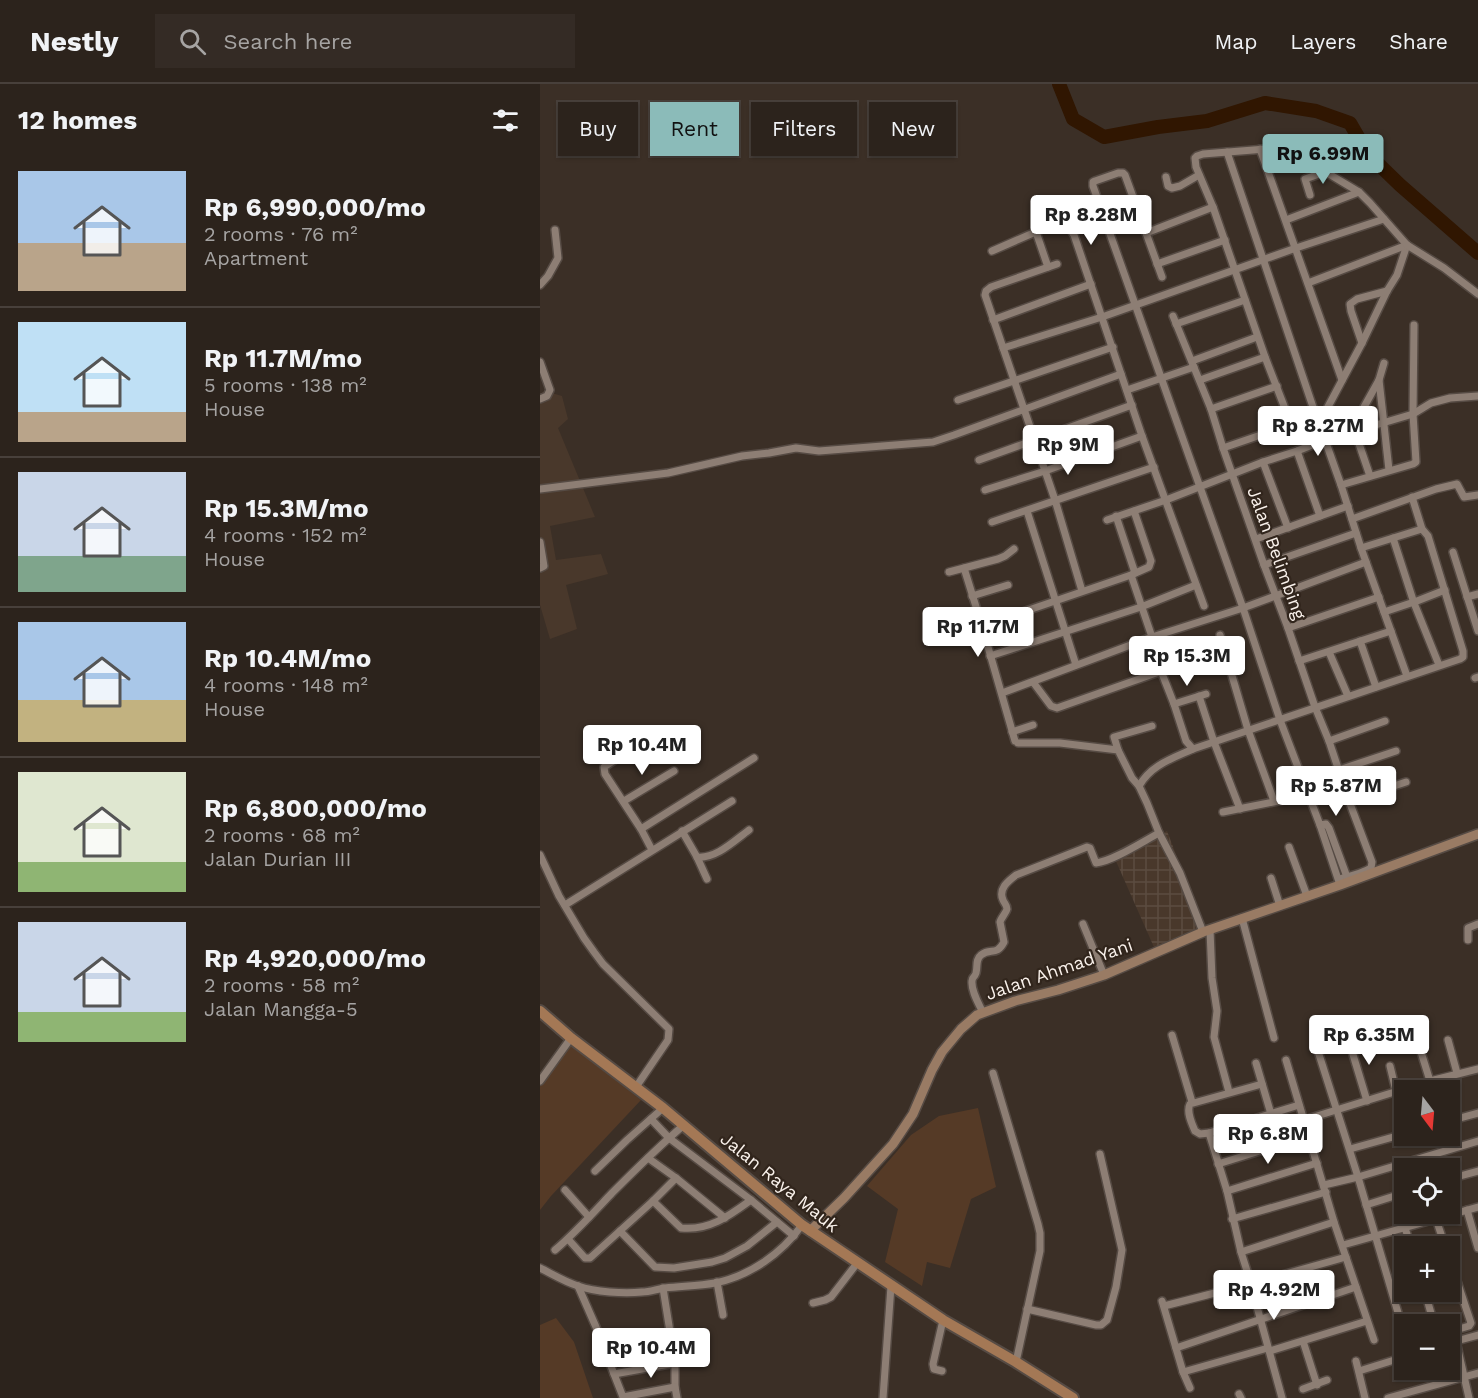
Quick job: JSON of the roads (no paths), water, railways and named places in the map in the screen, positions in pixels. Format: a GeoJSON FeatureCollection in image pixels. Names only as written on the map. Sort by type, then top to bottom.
{"type":"FeatureCollection","features":[{"type":"Feature","properties":{"kind":"main road","name":"Jalan Raya Mauk"},"geometry":{"type":"LineString","coordinates":[[540,1011],[571,1038],[684,1125],[806,1228],[943,1320],[1016,1362],[1060,1395],[1073,1398]]}},
{"type":"Feature","properties":{"kind":"street"},"geometry":{"type":"LineString","coordinates":[[1260,149],[1342,380]]}},
{"type":"Feature","properties":{"kind":"street"},"geometry":{"type":"LineString","coordinates":[[1291,424],[1257,337],[1213,207],[1196,167],[1197,156],[1260,149],[1289,150],[1359,192],[1407,245],[1444,268],[1478,294]]}},
{"type":"Feature","properties":{"kind":"street"},"geometry":{"type":"LineString","coordinates":[[1227,152],[1319,417],[1361,548],[1407,676]]}},
{"type":"Feature","properties":{"kind":"street"},"geometry":{"type":"LineString","coordinates":[[1310,195],[1305,179],[1325,172]]}},
{"type":"Feature","properties":{"kind":"street"},"geometry":{"type":"LineString","coordinates":[[1162,277],[1124,173],[1093,182],[1201,487],[1280,720],[1339,882],[1347,877],[1329,828],[1326,824],[1320,825]]}},
{"type":"Feature","properties":{"kind":"street"},"geometry":{"type":"LineString","coordinates":[[1166,177],[1168,186],[1172,188],[1199,175]]}},
{"type":"Feature","properties":{"kind":"street"},"geometry":{"type":"LineString","coordinates":[[1286,220],[1359,192]]}},
{"type":"Feature","properties":{"kind":"street"},"geometry":{"type":"LineString","coordinates":[[1146,233],[1213,207]]}},
{"type":"Feature","properties":{"kind":"street"},"geometry":{"type":"LineString","coordinates":[[1004,348],[1102,317],[1384,219]]}},
{"type":"Feature","properties":{"kind":"street"},"geometry":{"type":"LineString","coordinates":[[992,250],[1061,222],[1066,223],[1074,235],[1142,436],[1204,606]]}},
{"type":"Feature","properties":{"kind":"street"},"geometry":{"type":"LineString","coordinates":[[540,285],[558,258],[555,230]]}},
{"type":"Feature","properties":{"kind":"street"},"geometry":{"type":"LineString","coordinates":[[1036,232],[1048,267]]}},
{"type":"Feature","properties":{"kind":"street"},"geometry":{"type":"LineString","coordinates":[[1157,264],[1224,240]]}},
{"type":"Feature","properties":{"kind":"street"},"geometry":{"type":"LineString","coordinates":[[1308,282],[1407,245]]}},
{"type":"Feature","properties":{"kind":"street"},"geometry":{"type":"LineString","coordinates":[[1223,448],[1291,424],[1319,417],[1362,344],[1399,269],[1407,245]]}},
{"type":"Feature","properties":{"kind":"street"},"geometry":{"type":"LineString","coordinates":[[1057,264],[987,289],[985,295],[1055,500],[1082,591]]}},
{"type":"Feature","properties":{"kind":"street"},"geometry":{"type":"LineString","coordinates":[[993,320],[1091,284]]}},
{"type":"Feature","properties":{"kind":"street"},"geometry":{"type":"LineString","coordinates":[[1362,344],[1350,304],[1358,299],[1387,291]]}},
{"type":"Feature","properties":{"kind":"street"},"geometry":{"type":"LineString","coordinates":[[1176,324],[1245,300]]}},
{"type":"Feature","properties":{"kind":"street","name":"Jalan Belimbing"},"geometry":{"type":"LineString","coordinates":[[1173,316],[1211,409],[1264,565],[1372,865],[1367,870],[1347,877]]}},
{"type":"Feature","properties":{"kind":"street"},"geometry":{"type":"LineString","coordinates":[[1341,485],[1416,462],[1413,414],[1414,325]]}},
{"type":"Feature","properties":{"kind":"street"},"geometry":{"type":"LineString","coordinates":[[1127,390],[1257,337]]}},
{"type":"Feature","properties":{"kind":"street"},"geometry":{"type":"LineString","coordinates":[[958,400],[1113,347]]}},
{"type":"Feature","properties":{"kind":"street"},"geometry":{"type":"LineString","coordinates":[[1200,380],[1265,357]]}},
{"type":"Feature","properties":{"kind":"street"},"geometry":{"type":"LineString","coordinates":[[540,362],[550,390],[547,396],[540,399]]}},
{"type":"Feature","properties":{"kind":"street"},"geometry":{"type":"LineString","coordinates":[[1370,476],[1355,432],[1364,407],[1379,380],[1384,363]]}},
{"type":"Feature","properties":{"kind":"street"},"geometry":{"type":"LineString","coordinates":[[540,489],[668,473],[742,456],[796,448],[819,451],[933,442],[1121,374]]}},
{"type":"Feature","properties":{"kind":"street"},"geometry":{"type":"LineString","coordinates":[[1379,380],[1389,470]]}},
{"type":"Feature","properties":{"kind":"street"},"geometry":{"type":"LineString","coordinates":[[1211,409],[1277,386]]}},
{"type":"Feature","properties":{"kind":"street"},"geometry":{"type":"LineString","coordinates":[[1107,520],[1325,440],[1413,414],[1436,401],[1478,396]]}},
{"type":"Feature","properties":{"kind":"street"},"geometry":{"type":"LineString","coordinates":[[979,460],[1132,405]]}},
{"type":"Feature","properties":{"kind":"street"},"geometry":{"type":"LineString","coordinates":[[985,490],[1142,436]]}},
{"type":"Feature","properties":{"kind":"street"},"geometry":{"type":"LineString","coordinates":[[1297,451],[1320,516]]}},
{"type":"Feature","properties":{"kind":"street"},"geometry":{"type":"LineString","coordinates":[[1263,462],[1288,528]]}},
{"type":"Feature","properties":{"kind":"street"},"geometry":{"type":"LineString","coordinates":[[992,522],[1154,466]]}},
{"type":"Feature","properties":{"kind":"street"},"geometry":{"type":"LineString","coordinates":[[1352,519],[1412,497],[1457,484],[1464,497],[1478,495]]}},
{"type":"Feature","properties":{"kind":"street"},"geometry":{"type":"LineString","coordinates":[[1138,786],[1152,769],[1193,749],[1460,659],[1464,651],[1428,536],[1422,529],[1412,497]]}},
{"type":"Feature","properties":{"kind":"street"},"geometry":{"type":"LineString","coordinates":[[1256,539],[1348,506]]}},
{"type":"Feature","properties":{"kind":"street"},"geometry":{"type":"LineString","coordinates":[[1027,511],[1076,665]]}},
{"type":"Feature","properties":{"kind":"street"},"geometry":{"type":"LineString","coordinates":[[982,626],[1149,567],[1151,561],[1134,511]]}},
{"type":"Feature","properties":{"kind":"street"},"geometry":{"type":"LineString","coordinates":[[1116,516],[1161,671],[1186,741],[1193,749]]}},
{"type":"Feature","properties":{"kind":"street"},"geometry":{"type":"LineString","coordinates":[[1361,548],[1422,529]]}},
{"type":"Feature","properties":{"kind":"street"},"geometry":{"type":"LineString","coordinates":[[1264,565],[1356,533]]}},
{"type":"Feature","properties":{"kind":"street"},"geometry":{"type":"LineString","coordinates":[[1393,538],[1414,603],[1439,665]]}},
{"type":"Feature","properties":{"kind":"street"},"geometry":{"type":"LineString","coordinates":[[540,542],[544,566],[540,568]]}},
{"type":"Feature","properties":{"kind":"street"},"geometry":{"type":"LineString","coordinates":[[949,572],[1005,556],[1014,549]]}},
{"type":"Feature","properties":{"kind":"street"},"geometry":{"type":"LineString","coordinates":[[1453,552],[1478,631]]}},
{"type":"Feature","properties":{"kind":"street"},"geometry":{"type":"LineString","coordinates":[[1002,693],[1152,637],[1243,608],[1366,562]]}},
{"type":"Feature","properties":{"kind":"street"},"geometry":{"type":"LineString","coordinates":[[964,568],[1016,742],[1045,742],[1118,750]]}},
{"type":"Feature","properties":{"kind":"street"},"geometry":{"type":"LineString","coordinates":[[972,596],[1008,585]]}},
{"type":"Feature","properties":{"kind":"street"},"geometry":{"type":"LineString","coordinates":[[990,656],[1141,607],[1196,585]]}},
{"type":"Feature","properties":{"kind":"street"},"geometry":{"type":"LineString","coordinates":[[1384,612],[1445,590]]}},
{"type":"Feature","properties":{"kind":"street"},"geometry":{"type":"LineString","coordinates":[[1467,597],[1478,594]]}},
{"type":"Feature","properties":{"kind":"street"},"geometry":{"type":"LineString","coordinates":[[1288,628],[1378,597]]}},
{"type":"Feature","properties":{"kind":"street"},"geometry":{"type":"LineString","coordinates":[[1299,661],[1391,631]]}},
{"type":"Feature","properties":{"kind":"street"},"geometry":{"type":"LineString","coordinates":[[1220,635],[1248,730],[1274,801]]}},
{"type":"Feature","properties":{"kind":"street"},"geometry":{"type":"LineString","coordinates":[[1360,641],[1376,687]]}},
{"type":"Feature","properties":{"kind":"street"},"geometry":{"type":"LineString","coordinates":[[1033,682],[1051,706],[1057,708],[1224,649]]}},
{"type":"Feature","properties":{"kind":"street"},"geometry":{"type":"LineString","coordinates":[[1329,652],[1348,696]]}},
{"type":"Feature","properties":{"kind":"street"},"geometry":{"type":"LineString","coordinates":[[1174,704],[1203,695],[1214,742],[1240,809]]}},
{"type":"Feature","properties":{"kind":"street"},"geometry":{"type":"LineString","coordinates":[[1329,741],[1385,722]]}},
{"type":"Feature","properties":{"kind":"street"},"geometry":{"type":"LineString","coordinates":[[1012,732],[1033,725]]}},
{"type":"Feature","properties":{"kind":"street"},"geometry":{"type":"LineString","coordinates":[[1152,726],[1114,737],[1118,750],[1147,803],[1206,931],[1217,1011],[1214,1037],[1229,1092]]}},
{"type":"Feature","properties":{"kind":"street"},"geometry":{"type":"LineString","coordinates":[[650,737],[604,767],[605,774],[624,801],[652,850]]}},
{"type":"Feature","properties":{"kind":"street"},"geometry":{"type":"LineString","coordinates":[[1339,770],[1396,751]]}},
{"type":"Feature","properties":{"kind":"street"},"geometry":{"type":"LineString","coordinates":[[641,829],[754,758]]}},
{"type":"Feature","properties":{"kind":"street"},"geometry":{"type":"LineString","coordinates":[[624,801],[674,771]]}},
{"type":"Feature","properties":{"kind":"street"},"geometry":{"type":"LineString","coordinates":[[1349,801],[1406,782]]}},
{"type":"Feature","properties":{"kind":"street"},"geometry":{"type":"LineString","coordinates":[[1223,812],[1288,799]]}},
{"type":"Feature","properties":{"kind":"street"},"geometry":{"type":"LineString","coordinates":[[565,905],[732,801]]}},
{"type":"Feature","properties":{"kind":"street"},"geometry":{"type":"LineString","coordinates":[[698,857],[706,858],[748,830]]}},
{"type":"Feature","properties":{"kind":"street"},"geometry":{"type":"LineString","coordinates":[[682,831],[698,857],[707,879]]}},
{"type":"Feature","properties":{"kind":"street"},"geometry":{"type":"LineString","coordinates":[[983,1013],[972,982],[981,955],[998,951],[1004,943],[1000,922],[1006,909],[1001,894],[1006,883],[1025,871],[1087,847],[1090,848],[1096,863],[1100,862],[1159,833]]}},
{"type":"Feature","properties":{"kind":"street","name":"Jalan Ahmad Yani"},"geometry":{"type":"LineString","coordinates":[[806,1228],[844,1198],[892,1144],[913,1114],[942,1052],[965,1024],[977,1015],[1015,1001],[1104,975],[1206,931],[1478,834]]}},
{"type":"Feature","properties":{"kind":"street"},"geometry":{"type":"LineString","coordinates":[[1289,847],[1307,896]]}},
{"type":"Feature","properties":{"kind":"street"},"geometry":{"type":"LineString","coordinates":[[540,855],[559,896],[584,938],[603,964],[669,1029],[668,1040],[636,1087]]}},
{"type":"Feature","properties":{"kind":"street"},"geometry":{"type":"LineString","coordinates":[[1271,878],[1280,906]]}},
{"type":"Feature","properties":{"kind":"street"},"geometry":{"type":"LineString","coordinates":[[1242,918],[1274,1038]]}},
{"type":"Feature","properties":{"kind":"street"},"geometry":{"type":"LineString","coordinates":[[1083,924],[1104,975]]}},
{"type":"Feature","properties":{"kind":"street"},"geometry":{"type":"LineString","coordinates":[[1468,940],[1468,928],[1478,924]]}},
{"type":"Feature","properties":{"kind":"street"},"geometry":{"type":"LineString","coordinates":[[1172,1035],[1192,1102]]}},
{"type":"Feature","properties":{"kind":"street"},"geometry":{"type":"LineString","coordinates":[[540,1081],[571,1038]]}},
{"type":"Feature","properties":{"kind":"street"},"geometry":{"type":"LineString","coordinates":[[1348,1038],[1367,1101]]}},
{"type":"Feature","properties":{"kind":"street"},"geometry":{"type":"LineString","coordinates":[[1448,1040],[1457,1073]]}},
{"type":"Feature","properties":{"kind":"street"},"geometry":{"type":"LineString","coordinates":[[1316,1045],[1350,1149],[1398,1314]]}},
{"type":"Feature","properties":{"kind":"street"},"geometry":{"type":"LineString","coordinates":[[1421,1052],[1430,1080]]}},
{"type":"Feature","properties":{"kind":"street"},"geometry":{"type":"LineString","coordinates":[[1286,1060],[1334,1222],[1374,1340]]}},
{"type":"Feature","properties":{"kind":"street"},"geometry":{"type":"LineString","coordinates":[[1256,1063],[1271,1114]]}},
{"type":"Feature","properties":{"kind":"street"},"geometry":{"type":"LineString","coordinates":[[1390,1066],[1394,1083]]}},
{"type":"Feature","properties":{"kind":"street"},"geometry":{"type":"LineString","coordinates":[[1433,1080],[1478,1069]]}},
{"type":"Feature","properties":{"kind":"street"},"geometry":{"type":"LineString","coordinates":[[993,1073],[1040,1233],[1040,1251],[1016,1362]]}},
{"type":"Feature","properties":{"kind":"street"},"geometry":{"type":"LineString","coordinates":[[1262,1083],[1192,1102],[1188,1108],[1196,1131],[1200,1134],[1209,1133],[1299,1105]]}},
{"type":"Feature","properties":{"kind":"street"},"geometry":{"type":"LineString","coordinates":[[1304,1120],[1394,1092]]}},
{"type":"Feature","properties":{"kind":"street"},"geometry":{"type":"LineString","coordinates":[[595,1171],[663,1108]]}},
{"type":"Feature","properties":{"kind":"street"},"geometry":{"type":"LineString","coordinates":[[1460,1118],[1478,1113]]}},
{"type":"Feature","properties":{"kind":"street"},"geometry":{"type":"LineString","coordinates":[[651,1119],[669,1138],[751,1200],[794,1236]]}},
{"type":"Feature","properties":{"kind":"street"},"geometry":{"type":"LineString","coordinates":[[555,1250],[684,1125]]}},
{"type":"Feature","properties":{"kind":"street"},"geometry":{"type":"LineString","coordinates":[[1209,1133],[1227,1191],[1241,1252],[1282,1398]]}},
{"type":"Feature","properties":{"kind":"street"},"geometry":{"type":"LineString","coordinates":[[1218,1164],[1308,1136]]}},
{"type":"Feature","properties":{"kind":"street"},"geometry":{"type":"LineString","coordinates":[[1350,1149],[1394,1137]]}},
{"type":"Feature","properties":{"kind":"street"},"geometry":{"type":"LineString","coordinates":[[1233,1219],[1358,1177],[1478,1141]]}},
{"type":"Feature","properties":{"kind":"street"},"geometry":{"type":"LineString","coordinates":[[1027,1309],[1099,1325],[1105,1323],[1108,1318],[1122,1250],[1100,1154]]}},
{"type":"Feature","properties":{"kind":"street"},"geometry":{"type":"LineString","coordinates":[[648,1158],[725,1218]]}},
{"type":"Feature","properties":{"kind":"street"},"geometry":{"type":"LineString","coordinates":[[1227,1191],[1317,1163]]}},
{"type":"Feature","properties":{"kind":"street"},"geometry":{"type":"LineString","coordinates":[[1460,1176],[1478,1171]]}},
{"type":"Feature","properties":{"kind":"street"},"geometry":{"type":"LineString","coordinates":[[568,1239],[587,1259],[620,1232],[676,1178]]}},
{"type":"Feature","properties":{"kind":"street"},"geometry":{"type":"LineString","coordinates":[[565,1190],[589,1217]]}},
{"type":"Feature","properties":{"kind":"street"},"geometry":{"type":"LineString","coordinates":[[1366,1205],[1394,1196]]}},
{"type":"Feature","properties":{"kind":"street"},"geometry":{"type":"LineString","coordinates":[[653,1201],[681,1228],[691,1229],[716,1223],[751,1200]]}},
{"type":"Feature","properties":{"kind":"street"},"geometry":{"type":"LineString","coordinates":[[1460,1212],[1478,1207]]}},
{"type":"Feature","properties":{"kind":"street"},"geometry":{"type":"LineString","coordinates":[[1467,1210],[1478,1248]]}},
{"type":"Feature","properties":{"kind":"street"},"geometry":{"type":"LineString","coordinates":[[620,1232],[655,1267],[674,1268],[725,1258],[747,1246],[777,1222]]}},
{"type":"Feature","properties":{"kind":"street"},"geometry":{"type":"LineString","coordinates":[[1241,1252],[1334,1222]]}},
{"type":"Feature","properties":{"kind":"street"},"geometry":{"type":"LineString","coordinates":[[1343,1245],[1419,1224]]}},
{"type":"Feature","properties":{"kind":"street"},"geometry":{"type":"LineString","coordinates":[[540,1268],[578,1286],[614,1292],[643,1292],[717,1282],[735,1278],[756,1268],[806,1228]]}},
{"type":"Feature","properties":{"kind":"street"},"geometry":{"type":"LineString","coordinates":[[1406,1228],[1408,1236]]}},
{"type":"Feature","properties":{"kind":"street"},"geometry":{"type":"LineString","coordinates":[[1190,1388],[1163,1303],[1250,1284],[1346,1257]]}},
{"type":"Feature","properties":{"kind":"street"},"geometry":{"type":"LineString","coordinates":[[813,1303],[831,1297],[858,1262]]}},
{"type":"Feature","properties":{"kind":"street"},"geometry":{"type":"LineString","coordinates":[[717,1282],[723,1315]]}},
{"type":"Feature","properties":{"kind":"street"},"geometry":{"type":"LineString","coordinates":[[578,1286],[623,1397],[675,1387]]}},
{"type":"Feature","properties":{"kind":"street"},"geometry":{"type":"LineString","coordinates":[[883,1398],[891,1286]]}},
{"type":"Feature","properties":{"kind":"street"},"geometry":{"type":"LineString","coordinates":[[1176,1348],[1356,1287]]}},
{"type":"Feature","properties":{"kind":"street"},"geometry":{"type":"LineString","coordinates":[[663,1288],[675,1363],[677,1398]]}},
{"type":"Feature","properties":{"kind":"street"},"geometry":{"type":"LineString","coordinates":[[1460,1290],[1471,1323],[1460,1329]]}},
{"type":"Feature","properties":{"kind":"street"},"geometry":{"type":"LineString","coordinates":[[942,1371],[934,1369],[933,1364],[943,1320]]}},
{"type":"Feature","properties":{"kind":"street"},"geometry":{"type":"LineString","coordinates":[[1184,1372],[1303,1341],[1367,1321]]}},
{"type":"Feature","properties":{"kind":"street"},"geometry":{"type":"LineString","coordinates":[[1460,1340],[1478,1335]]}},
{"type":"Feature","properties":{"kind":"street"},"geometry":{"type":"LineString","coordinates":[[1303,1341],[1317,1385]]}},
{"type":"Feature","properties":{"kind":"street"},"geometry":{"type":"LineString","coordinates":[[1359,1371],[1394,1360]]}},
{"type":"Feature","properties":{"kind":"street"},"geometry":{"type":"LineString","coordinates":[[1356,1361],[1365,1398]]}},
{"type":"Feature","properties":{"kind":"street"},"geometry":{"type":"LineString","coordinates":[[614,1374],[675,1363]]}},
{"type":"Feature","properties":{"kind":"street"},"geometry":{"type":"LineString","coordinates":[[1460,1364],[1469,1398]]}},
{"type":"Feature","properties":{"kind":"street"},"geometry":{"type":"LineString","coordinates":[[1388,1398],[1478,1373]]}},
{"type":"Feature","properties":{"kind":"street"},"geometry":{"type":"LineString","coordinates":[[1303,1389],[1327,1380]]}},
{"type":"Feature","properties":{"kind":"waterway"},"geometry":{"type":"LineString","coordinates":[[1059,84],[1073,119],[1104,137],[1207,121],[1265,103],[1316,111],[1350,123],[1368,154],[1478,253]]}}]}
